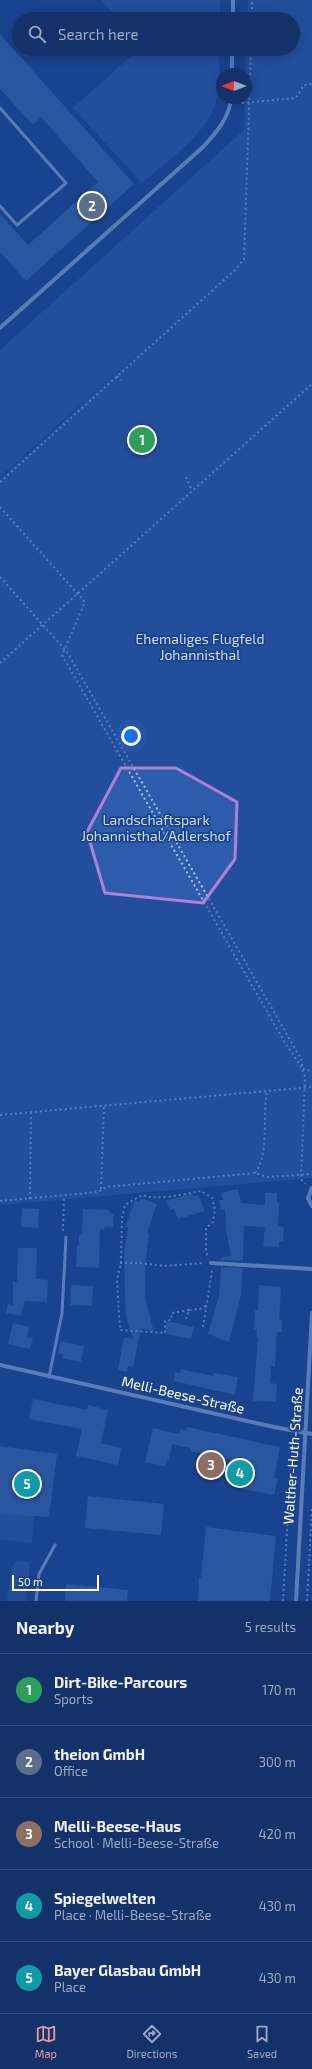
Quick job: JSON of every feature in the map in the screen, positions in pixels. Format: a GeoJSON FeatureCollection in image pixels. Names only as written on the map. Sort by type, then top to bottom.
{"type":"FeatureCollection","features":[{"type":"Feature","properties":{"kind":"street"},"geometry":{"type":"LineString","coordinates":[[233,0],[233,12]]}},
{"type":"Feature","properties":{"kind":"street"},"geometry":{"type":"LineString","coordinates":[[232,56],[232,68]]}},
{"type":"Feature","properties":{"kind":"street"},"geometry":{"type":"LineString","coordinates":[[0,328],[203,147],[223,122],[230,104]]}},
{"type":"Feature","properties":{"kind":"street"},"geometry":{"type":"LineString","coordinates":[[311,1189],[308,1198],[312,1206]]}},
{"type":"Feature","properties":{"kind":"street"},"geometry":{"type":"LineString","coordinates":[[211,1263],[312,1269]]}},
{"type":"Feature","properties":{"kind":"street","name":"Walther-Huth-Straße"},"geometry":{"type":"LineString","coordinates":[[296,1601],[304,1433],[312,1315]]}},
{"type":"Feature","properties":{"kind":"street","name":"Melli-Beese-Straße"},"geometry":{"type":"LineString","coordinates":[[0,1365],[312,1434]]}},
{"type":"Feature","properties":{"kind":"lane"},"geometry":{"type":"LineString","coordinates":[[0,108],[66,182],[17,224],[0,206]]}},
{"type":"Feature","properties":{"kind":"lane"},"geometry":{"type":"LineString","coordinates":[[49,1377],[62,1313],[66,1237]]}},
{"type":"Feature","properties":{"kind":"lane"},"geometry":{"type":"LineString","coordinates":[[36,1601],[39,1574],[55,1545]]}},
{"type":"Feature","properties":{"kind":"path"},"geometry":{"type":"LineString","coordinates":[[252,0],[252,12]]}},
{"type":"Feature","properties":{"kind":"path"},"geometry":{"type":"LineString","coordinates":[[251,56],[251,68]]}},
{"type":"Feature","properties":{"kind":"path"},"geometry":{"type":"LineString","coordinates":[[252,102],[296,98],[304,85],[312,84]]}},
{"type":"Feature","properties":{"kind":"path"},"geometry":{"type":"LineString","coordinates":[[0,482],[234,271],[244,260],[251,104]]}},
{"type":"Feature","properties":{"kind":"path"},"geometry":{"type":"LineString","coordinates":[[117,376],[120,380]]}},
{"type":"Feature","properties":{"kind":"path"},"geometry":{"type":"LineString","coordinates":[[0,662],[312,384]]}},
{"type":"Feature","properties":{"kind":"path"},"geometry":{"type":"LineString","coordinates":[[186,477],[192,491]]}},
{"type":"Feature","properties":{"kind":"path"},"geometry":{"type":"LineString","coordinates":[[0,507],[85,602],[62,655],[296,1062],[303,1069],[312,1071]]}},
{"type":"Feature","properties":{"kind":"path"},"geometry":{"type":"LineString","coordinates":[[0,577],[67,652],[301,1059],[304,1088],[301,1179],[311,1189]]}},
{"type":"Feature","properties":{"kind":"path"},"geometry":{"type":"LineString","coordinates":[[181,864],[186,860]]}},
{"type":"Feature","properties":{"kind":"path"},"geometry":{"type":"LineString","coordinates":[[0,1115],[312,1088]]}},
{"type":"Feature","properties":{"kind":"path"},"geometry":{"type":"LineString","coordinates":[[255,1173],[260,1166],[263,1157],[264,1105],[266,1092]]}},
{"type":"Feature","properties":{"kind":"path"},"geometry":{"type":"LineString","coordinates":[[101,1189],[104,1106]]}},
{"type":"Feature","properties":{"kind":"path"},"geometry":{"type":"LineString","coordinates":[[30,1199],[31,1112]]}},
{"type":"Feature","properties":{"kind":"path"},"geometry":{"type":"LineString","coordinates":[[0,1201],[98,1192],[106,1187],[255,1173],[268,1177],[312,1174]]}},
{"type":"Feature","properties":{"kind":"path"},"geometry":{"type":"LineString","coordinates":[[203,1327],[208,1305],[212,1270],[206,1250],[206,1228],[213,1222],[215,1210],[212,1198],[200,1191],[151,1198],[142,1195],[125,1204],[122,1218],[120,1263],[117,1280],[120,1330],[165,1333],[165,1321],[171,1320],[172,1313],[200,1309],[208,1305]]}},
{"type":"Feature","properties":{"kind":"path"},"geometry":{"type":"LineString","coordinates":[[64,1196],[62,1234],[66,1237]]}},
{"type":"Feature","properties":{"kind":"path"},"geometry":{"type":"LineString","coordinates":[[120,1263],[140,1263],[163,1266],[211,1263]]}},
{"type":"Feature","properties":{"kind":"path"},"geometry":{"type":"LineString","coordinates":[[186,1319],[189,1310]]}},
{"type":"Feature","properties":{"kind":"path"},"geometry":{"type":"LineString","coordinates":[[283,1601],[290,1478],[294,1470],[295,1463]]}},
{"type":"Feature","properties":{"kind":"path"},"geometry":{"type":"LineString","coordinates":[[307,1601],[312,1507]]}},
{"type":"Feature","properties":{"kind":"highlighted area"},"geometry":{"type":"Polygon","coordinates":[[[121,768],[176,768],[237,802],[235,859],[203,903],[105,893],[87,832],[121,768]]]}},
{"type":"Feature","properties":{"kind":"green space"},"geometry":{"type":"Polygon","coordinates":[[[101,0],[220,0],[220,12],[112,12],[101,0]]]}},
{"type":"Feature","properties":{"kind":"green space","name":"Landschaftspark Johannisthal/Adlershof"},"geometry":{"type":"Polygon","coordinates":[[[248,0],[312,0],[312,1178],[0,1205],[0,479],[173,322],[0,477],[0,350],[244,130],[245,104],[252,104],[252,68],[246,68],[246,56],[300,56],[300,12],[247,12],[248,0]]]}},
{"type":"Feature","properties":{"kind":"green space"},"geometry":{"type":"Polygon","coordinates":[[[131,56],[219,56],[219,68],[216,68],[216,102],[211,114],[204,125],[185,147],[142,183],[73,108],[131,56]]]}},
{"type":"Feature","properties":{"kind":"green space"},"geometry":{"type":"Polygon","coordinates":[[[0,1513],[34,1516],[32,1543],[0,1539],[0,1513]]]}},
{"type":"Feature","properties":{"kind":"green space"},"geometry":{"type":"Polygon","coordinates":[[[18,1561],[30,1562],[26,1601],[7,1601],[12,1566],[18,1561]]]}},
{"type":"Feature","properties":{"kind":"building"},"geometry":{"type":"Polygon","coordinates":[[[0,34],[12,47],[12,56],[20,56],[134,184],[26,281],[0,252],[0,214],[28,245],[98,182],[41,117],[33,125],[0,89],[0,34]]]}},
{"type":"Feature","properties":{"kind":"building"},"geometry":{"type":"Polygon","coordinates":[[[238,1189],[241,1203],[265,1205],[265,1193],[277,1193],[277,1203],[279,1203],[278,1226],[284,1227],[283,1241],[279,1241],[279,1247],[263,1246],[265,1227],[244,1226],[243,1261],[221,1260],[221,1258],[231,1255],[226,1231],[225,1209],[221,1210],[219,1200],[223,1200],[221,1193],[238,1189]]]}},
{"type":"Feature","properties":{"kind":"building"},"geometry":{"type":"Polygon","coordinates":[[[192,1193],[194,1197],[198,1195],[205,1211],[178,1219],[174,1209],[170,1210],[166,1201],[192,1193]]]}},
{"type":"Feature","properties":{"kind":"building"},"geometry":{"type":"Polygon","coordinates":[[[141,1198],[157,1204],[147,1233],[149,1233],[145,1265],[145,1298],[154,1332],[141,1328],[133,1367],[128,1366],[127,1372],[118,1370],[124,1337],[133,1339],[126,1316],[124,1253],[128,1227],[125,1227],[135,1200],[139,1202],[141,1198]]]}},
{"type":"Feature","properties":{"kind":"building"},"geometry":{"type":"Polygon","coordinates":[[[22,1208],[39,1209],[38,1228],[21,1227],[22,1208]]]}},
{"type":"Feature","properties":{"kind":"building"},"geometry":{"type":"Polygon","coordinates":[[[83,1209],[109,1210],[109,1213],[114,1214],[113,1227],[105,1226],[104,1230],[100,1229],[99,1268],[76,1267],[77,1245],[79,1245],[79,1235],[82,1235],[83,1209]]]}},
{"type":"Feature","properties":{"kind":"building"},"geometry":{"type":"Polygon","coordinates":[[[18,1248],[37,1248],[36,1279],[48,1280],[47,1302],[25,1301],[21,1316],[6,1313],[8,1304],[13,1305],[13,1282],[17,1282],[18,1248]]]}},
{"type":"Feature","properties":{"kind":"building"},"geometry":{"type":"Polygon","coordinates":[[[221,1267],[243,1268],[241,1295],[229,1342],[208,1334],[219,1296],[221,1267]]]}},
{"type":"Feature","properties":{"kind":"building"},"geometry":{"type":"Polygon","coordinates":[[[71,1285],[93,1286],[92,1306],[70,1305],[71,1285]]]}},
{"type":"Feature","properties":{"kind":"building"},"geometry":{"type":"Polygon","coordinates":[[[259,1285],[281,1287],[279,1320],[282,1320],[282,1332],[277,1332],[275,1366],[271,1366],[270,1383],[277,1384],[276,1402],[253,1401],[258,1337],[256,1337],[257,1329],[254,1329],[255,1310],[258,1311],[259,1285]]]}},
{"type":"Feature","properties":{"kind":"building"},"geometry":{"type":"Polygon","coordinates":[[[166,1321],[194,1327],[191,1339],[166,1334],[166,1321]]]}},
{"type":"Feature","properties":{"kind":"building"},"geometry":{"type":"Polygon","coordinates":[[[13,1323],[29,1327],[27,1337],[33,1338],[30,1349],[8,1344],[13,1323]]]}},
{"type":"Feature","properties":{"kind":"building"},"geometry":{"type":"Polygon","coordinates":[[[61,1341],[84,1346],[81,1362],[62,1358],[63,1354],[58,1353],[61,1341]]]}},
{"type":"Feature","properties":{"kind":"building"},"geometry":{"type":"Polygon","coordinates":[[[181,1369],[213,1376],[213,1373],[238,1377],[235,1395],[174,1381],[175,1372],[180,1373],[181,1369]]]}},
{"type":"Feature","properties":{"kind":"building"},"geometry":{"type":"Polygon","coordinates":[[[33,1399],[87,1410],[88,1405],[108,1410],[101,1443],[121,1448],[118,1465],[76,1456],[82,1429],[29,1419],[33,1399]]]}},
{"type":"Feature","properties":{"kind":"building"},"geometry":{"type":"Polygon","coordinates":[[[187,1427],[280,1447],[274,1478],[278,1479],[274,1495],[238,1488],[244,1463],[190,1451],[190,1448],[172,1444],[169,1460],[167,1460],[165,1466],[145,1462],[153,1428],[179,1434],[181,1429],[186,1431],[187,1427]]]}},
{"type":"Feature","properties":{"kind":"building"},"geometry":{"type":"Polygon","coordinates":[[[0,1446],[57,1454],[49,1517],[0,1514],[0,1446]]]}},
{"type":"Feature","properties":{"kind":"building"},"geometry":{"type":"Polygon","coordinates":[[[88,1496],[164,1504],[161,1535],[85,1528],[88,1496]]]}},
{"type":"Feature","properties":{"kind":"building"},"geometry":{"type":"Polygon","coordinates":[[[206,1527],[276,1536],[270,1601],[198,1601],[199,1578],[201,1578],[206,1527]]]}},
{"type":"Feature","properties":{"kind":"building"},"geometry":{"type":"Polygon","coordinates":[[[66,1584],[128,1590],[127,1601],[65,1601],[66,1584]]]}},
{"type":"Feature","properties":{"kind":"place","name":"theion GmbH"},"geometry":{"type":"Point","coordinates":[92,206]}},
{"type":"Feature","properties":{"kind":"place","name":"Dirt-Bike-Parcours"},"geometry":{"type":"Point","coordinates":[142,440]}},
{"type":"Feature","properties":{"kind":"place","name":"Melli-Beese-Haus"},"geometry":{"type":"Point","coordinates":[211,1465]}},
{"type":"Feature","properties":{"kind":"place","name":"Spiegelwelten"},"geometry":{"type":"Point","coordinates":[240,1473]}},
{"type":"Feature","properties":{"kind":"place","name":"Bayer Glasbau GmbH"},"geometry":{"type":"Point","coordinates":[27,1484]}},
{"type":"Feature","properties":{"kind":"park label","name":"Ehemaliges Flugfeld Johannisthal"},"geometry":{"type":"Point","coordinates":[200,648]}}]}
